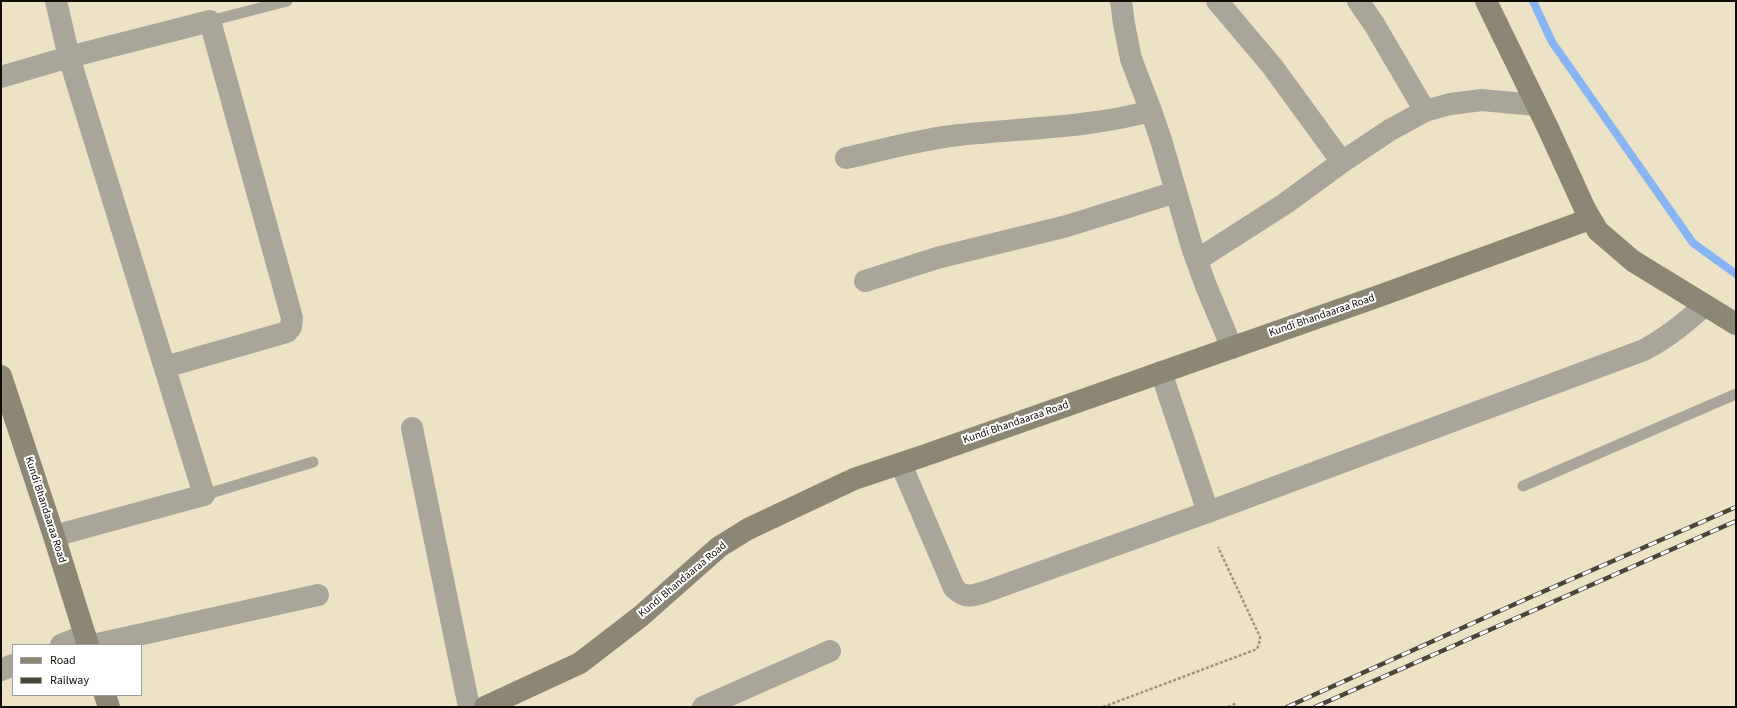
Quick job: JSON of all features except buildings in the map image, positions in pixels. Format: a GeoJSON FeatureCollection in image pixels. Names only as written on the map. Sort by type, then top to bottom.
{"type":"FeatureCollection","features":[{"type":"Feature","properties":{"kind":"street"},"geometry":{"type":"LineString","coordinates":[[54,536],[204,495],[70,57],[56,1]]}},
{"type":"Feature","properties":{"kind":"street"},"geometry":{"type":"LineString","coordinates":[[1121,1],[1131,59],[1151,111],[1197,260],[1232,348]]}},
{"type":"Feature","properties":{"kind":"street"},"geometry":{"type":"LineString","coordinates":[[1217,1],[1272,66],[1342,162]]}},
{"type":"Feature","properties":{"kind":"street"},"geometry":{"type":"LineString","coordinates":[[1358,1],[1374,24],[1425,111]]}},
{"type":"Feature","properties":{"kind":"street"},"geometry":{"type":"LineString","coordinates":[[1486,1],[1590,219],[1598,231],[1633,261],[1736,324]]}},
{"type":"Feature","properties":{"kind":"street"},"geometry":{"type":"LineString","coordinates":[[1,77],[210,20],[292,318],[291,327],[287,332],[165,367]]}},
{"type":"Feature","properties":{"kind":"street"},"geometry":{"type":"LineString","coordinates":[[1197,260],[1286,203],[1342,162],[1390,130],[1425,111],[1450,104],[1482,100],[1536,105]]}},
{"type":"Feature","properties":{"kind":"street"},"geometry":{"type":"LineString","coordinates":[[846,158],[957,135],[1080,125],[1120,119],[1151,111]]}},
{"type":"Feature","properties":{"kind":"street"},"geometry":{"type":"LineString","coordinates":[[865,281],[937,258],[1067,226],[1176,192]]}},
{"type":"Feature","properties":{"kind":"street","name":"Kundi Bhandaaraa Road"},"geometry":{"type":"LineString","coordinates":[[485,707],[580,663],[641,616],[719,547],[748,529],[854,479],[901,464],[1232,348],[1590,219]]}},
{"type":"Feature","properties":{"kind":"street"},"geometry":{"type":"LineString","coordinates":[[901,464],[954,588],[961,595],[969,596],[1208,512],[1644,350],[1664,340],[1705,305]]}},
{"type":"Feature","properties":{"kind":"street"},"geometry":{"type":"LineString","coordinates":[[1162,372],[1208,512]]}},
{"type":"Feature","properties":{"kind":"street","name":"Kundi Bhandaaraa Road"},"geometry":{"type":"LineString","coordinates":[[1,376],[88,642]]}},
{"type":"Feature","properties":{"kind":"street"},"geometry":{"type":"LineString","coordinates":[[412,428],[469,707]]}},
{"type":"Feature","properties":{"kind":"street"},"geometry":{"type":"LineString","coordinates":[[70,644],[88,642],[318,595]]}},
{"type":"Feature","properties":{"kind":"street"},"geometry":{"type":"LineString","coordinates":[[703,707],[830,651]]}},
{"type":"Feature","properties":{"kind":"street"},"geometry":{"type":"LineString","coordinates":[[1,670],[12,665]]}},
{"type":"Feature","properties":{"kind":"street"},"geometry":{"type":"LineString","coordinates":[[105,696],[109,707]]}},
{"type":"Feature","properties":{"kind":"lane"},"geometry":{"type":"LineString","coordinates":[[210,20],[286,1]]}},
{"type":"Feature","properties":{"kind":"lane"},"geometry":{"type":"LineString","coordinates":[[1523,486],[1736,394]]}},
{"type":"Feature","properties":{"kind":"lane"},"geometry":{"type":"LineString","coordinates":[[204,495],[313,462]]}},
{"type":"Feature","properties":{"kind":"path"},"geometry":{"type":"LineString","coordinates":[[1102,707],[1257,649],[1260,637],[1218,547]]}},
{"type":"Feature","properties":{"kind":"path"},"geometry":{"type":"LineString","coordinates":[[1228,707],[1237,703]]}},
{"type":"Feature","properties":{"kind":"waterway"},"geometry":{"type":"LineString","coordinates":[[1533,1],[1552,42],[1693,243],[1736,274]]}},
{"type":"Feature","properties":{"kind":"railway"},"geometry":{"type":"LineString","coordinates":[[1287,707],[1524,600],[1736,507]]}},
{"type":"Feature","properties":{"kind":"railway"},"geometry":{"type":"LineString","coordinates":[[1315,707],[1736,521]]}}]}
